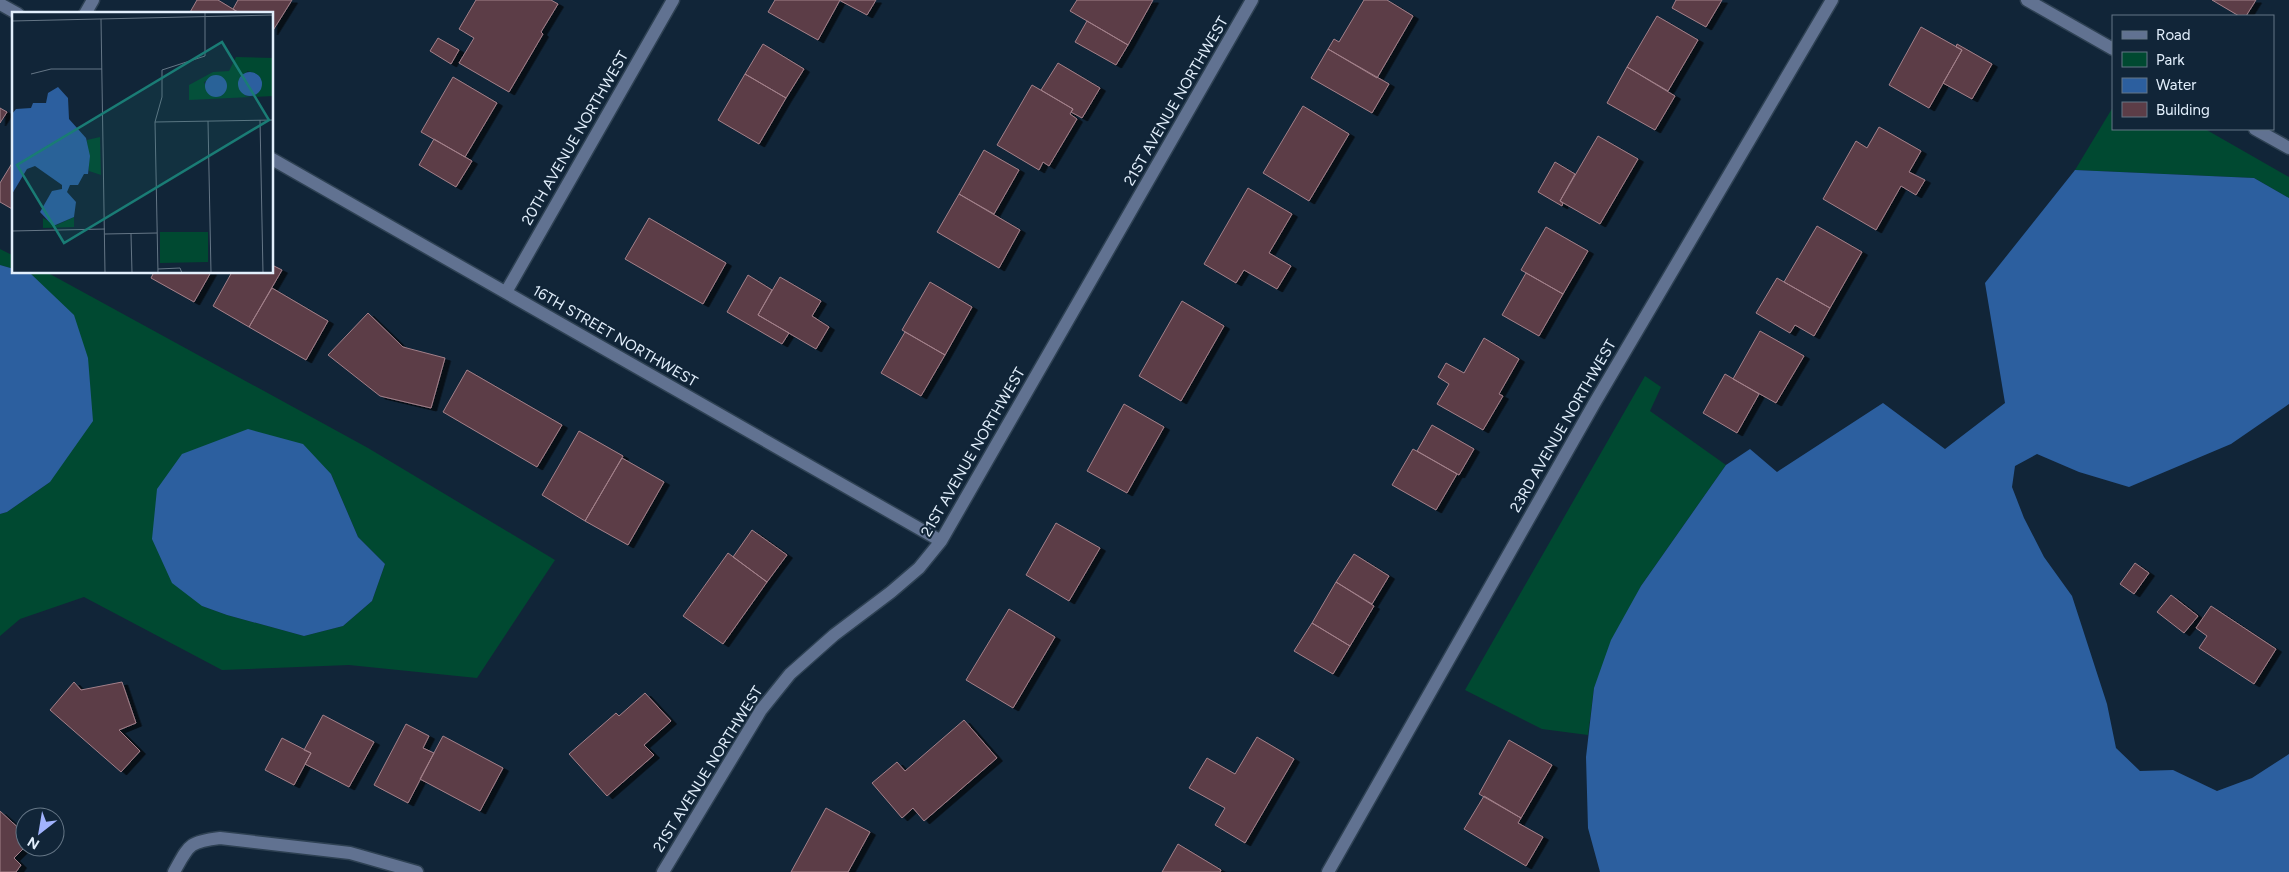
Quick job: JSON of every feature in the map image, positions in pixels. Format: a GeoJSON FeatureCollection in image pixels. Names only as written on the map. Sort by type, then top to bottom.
{"type":"FeatureCollection","features":[{"type":"Feature","properties":{"kind":"street"},"geometry":{"type":"LineString","coordinates":[[87,12],[93,0]]}},
{"type":"Feature","properties":{"kind":"street","name":"20TH AVENUE NORTHWEST"},"geometry":{"type":"LineString","coordinates":[[506,292],[673,0]]}},
{"type":"Feature","properties":{"kind":"street","name":"21ST AVENUE NORTHWEST"},"geometry":{"type":"LineString","coordinates":[[663,872],[761,710],[790,674],[834,635],[919,568],[941,541],[1252,0]]}},
{"type":"Feature","properties":{"kind":"street","name":"23RD AVENUE NORTHWEST"},"geometry":{"type":"LineString","coordinates":[[1328,872],[1589,412],[1832,0]]}},
{"type":"Feature","properties":{"kind":"street"},"geometry":{"type":"LineString","coordinates":[[2026,0],[2112,47]]}},
{"type":"Feature","properties":{"kind":"street"},"geometry":{"type":"LineString","coordinates":[[0,4],[14,12]]}},
{"type":"Feature","properties":{"kind":"street"},"geometry":{"type":"LineString","coordinates":[[2257,130],[2289,148]]}},
{"type":"Feature","properties":{"kind":"street","name":"16TH STREET NORTHWEST"},"geometry":{"type":"LineString","coordinates":[[274,160],[941,541]]}},
{"type":"Feature","properties":{"kind":"street"},"geometry":{"type":"LineString","coordinates":[[174,872],[188,847],[203,840],[220,838],[350,853],[417,872]]}},
{"type":"Feature","properties":{"kind":"green space"},"geometry":{"type":"Polygon","coordinates":[[[2112,109],[2112,130],[2207,130],[2289,177],[2289,198],[2254,178],[2075,170],[2112,109]]]}},
{"type":"Feature","properties":{"kind":"green space"},"geometry":{"type":"Polygon","coordinates":[[[0,249],[12,255],[12,268],[0,265],[0,249]]]}},
{"type":"Feature","properties":{"kind":"green space"},"geometry":{"type":"Polygon","coordinates":[[[28,274],[50,274],[368,448],[555,560],[477,678],[349,665],[222,670],[84,597],[20,619],[0,636],[0,514],[7,512],[50,482],[31,275],[28,274]],[[331,474],[202,606],[227,615],[304,636],[343,626],[372,601],[385,564],[358,537],[331,474]]]}},
{"type":"Feature","properties":{"kind":"green space"},"geometry":{"type":"Polygon","coordinates":[[[1645,376],[1661,387],[1650,411],[1726,465],[1641,586],[1594,688],[1588,735],[1542,729],[1465,690],[1645,376]]]}},
{"type":"Feature","properties":{"kind":"water"},"geometry":{"type":"Polygon","coordinates":[[[2075,170],[2254,178],[2289,198],[2289,404],[2231,444],[2129,487],[2079,472],[2037,454],[2015,466],[2012,487],[2024,518],[2044,557],[2072,596],[2107,704],[2116,748],[2140,771],[2173,770],[2217,791],[2252,778],[2289,754],[2289,872],[1600,872],[1588,828],[1586,757],[1594,688],[1611,640],[1641,586],[1726,465],[1750,449],[1777,472],[1883,403],[1945,449],[2005,403],[1985,283],[2075,170]]]}},
{"type":"Feature","properties":{"kind":"water"},"geometry":{"type":"Polygon","coordinates":[[[0,265],[12,268],[12,274],[31,274],[74,315],[88,358],[93,421],[50,482],[7,512],[0,514],[0,265]]]}},
{"type":"Feature","properties":{"kind":"water"},"geometry":{"type":"Polygon","coordinates":[[[248,429],[303,444],[331,474],[358,537],[385,564],[372,601],[343,626],[304,636],[227,615],[202,606],[172,583],[152,539],[157,489],[182,454],[248,429]]]}},
{"type":"Feature","properties":{"kind":"building"},"geometry":{"type":"Polygon","coordinates":[[[197,0],[218,0],[238,12],[190,12],[197,0]]]}},
{"type":"Feature","properties":{"kind":"building"},"geometry":{"type":"Polygon","coordinates":[[[238,0],[292,0],[274,29],[274,12],[238,12],[233,9],[238,0]]]}},
{"type":"Feature","properties":{"kind":"building"},"geometry":{"type":"Polygon","coordinates":[[[476,0],[551,0],[558,4],[509,92],[459,63],[474,38],[459,29],[476,0]]]}},
{"type":"Feature","properties":{"kind":"building"},"geometry":{"type":"Polygon","coordinates":[[[775,0],[840,0],[818,40],[768,12],[775,0]]]}},
{"type":"Feature","properties":{"kind":"building"},"geometry":{"type":"Polygon","coordinates":[[[839,0],[876,0],[867,15],[839,0]]]}},
{"type":"Feature","properties":{"kind":"building"},"geometry":{"type":"Polygon","coordinates":[[[1077,0],[1153,0],[1128,45],[1070,11],[1077,0]]]}},
{"type":"Feature","properties":{"kind":"building"},"geometry":{"type":"Polygon","coordinates":[[[1364,0],[1387,0],[1413,16],[1377,78],[1328,49],[1334,39],[1339,42],[1364,0]]]}},
{"type":"Feature","properties":{"kind":"building"},"geometry":{"type":"Polygon","coordinates":[[[1676,0],[1722,0],[1706,27],[1672,8],[1676,0]]]}},
{"type":"Feature","properties":{"kind":"building"},"geometry":{"type":"Polygon","coordinates":[[[2212,0],[2256,0],[2247,15],[2237,15],[2212,0]]]}},
{"type":"Feature","properties":{"kind":"building"},"geometry":{"type":"Polygon","coordinates":[[[1657,16],[1698,40],[1668,91],[1627,67],[1657,16]]]}},
{"type":"Feature","properties":{"kind":"building"},"geometry":{"type":"Polygon","coordinates":[[[1087,21],[1128,45],[1116,65],[1075,42],[1087,21]]]}},
{"type":"Feature","properties":{"kind":"building"},"geometry":{"type":"Polygon","coordinates":[[[1921,27],[1962,50],[1929,108],[1889,85],[1921,27]]]}},
{"type":"Feature","properties":{"kind":"building"},"geometry":{"type":"Polygon","coordinates":[[[438,38],[459,50],[451,64],[430,51],[438,38]]]}},
{"type":"Feature","properties":{"kind":"building"},"geometry":{"type":"Polygon","coordinates":[[[763,44],[804,69],[786,98],[745,74],[763,44]]]}},
{"type":"Feature","properties":{"kind":"building"},"geometry":{"type":"Polygon","coordinates":[[[1957,44],[1992,64],[1972,99],[1943,83],[1962,50],[1956,47],[1957,44]]]}},
{"type":"Feature","properties":{"kind":"building"},"geometry":{"type":"Polygon","coordinates":[[[1328,49],[1389,84],[1372,113],[1311,78],[1328,49]]]}},
{"type":"Feature","properties":{"kind":"building"},"geometry":{"type":"Polygon","coordinates":[[[1058,63],[1100,88],[1082,118],[1071,112],[1073,109],[1041,90],[1058,63]]]}},
{"type":"Feature","properties":{"kind":"building"},"geometry":{"type":"Polygon","coordinates":[[[1627,67],[1675,96],[1655,130],[1607,103],[1627,67]]]}},
{"type":"Feature","properties":{"kind":"building"},"geometry":{"type":"Polygon","coordinates":[[[745,74],[786,98],[759,144],[718,120],[745,74]]]}},
{"type":"Feature","properties":{"kind":"building"},"geometry":{"type":"Polygon","coordinates":[[[453,77],[497,103],[465,157],[421,132],[453,77]]]}},
{"type":"Feature","properties":{"kind":"building"},"geometry":{"type":"Polygon","coordinates":[[[1032,85],[1073,109],[1070,114],[1077,119],[1049,166],[1043,162],[1039,170],[997,145],[1032,85]]]}},
{"type":"Feature","properties":{"kind":"building"},"geometry":{"type":"Polygon","coordinates":[[[1303,106],[1349,134],[1309,201],[1263,173],[1303,106]]]}},
{"type":"Feature","properties":{"kind":"building"},"geometry":{"type":"Polygon","coordinates":[[[0,108],[7,112],[0,123],[0,108]]]}},
{"type":"Feature","properties":{"kind":"building"},"geometry":{"type":"Polygon","coordinates":[[[1879,127],[1921,151],[1909,172],[1925,180],[1916,195],[1901,186],[1876,230],[1823,199],[1856,141],[1867,148],[1879,127]]]}},
{"type":"Feature","properties":{"kind":"building"},"geometry":{"type":"Polygon","coordinates":[[[1598,136],[1638,159],[1600,224],[1560,201],[1598,136]]]}},
{"type":"Feature","properties":{"kind":"building"},"geometry":{"type":"Polygon","coordinates":[[[434,139],[472,161],[456,187],[419,165],[434,139]]]}},
{"type":"Feature","properties":{"kind":"building"},"geometry":{"type":"Polygon","coordinates":[[[984,150],[1019,170],[994,214],[959,194],[984,150]]]}},
{"type":"Feature","properties":{"kind":"building"},"geometry":{"type":"Polygon","coordinates":[[[1555,162],[1575,174],[1560,201],[1563,203],[1562,206],[1538,192],[1555,162]]]}},
{"type":"Feature","properties":{"kind":"building"},"geometry":{"type":"Polygon","coordinates":[[[12,163],[12,209],[0,202],[0,183],[12,163]]]}},
{"type":"Feature","properties":{"kind":"building"},"geometry":{"type":"Polygon","coordinates":[[[1248,188],[1292,214],[1269,253],[1291,266],[1277,289],[1244,270],[1236,283],[1204,264],[1248,188]]]}},
{"type":"Feature","properties":{"kind":"building"},"geometry":{"type":"Polygon","coordinates":[[[959,194],[1020,230],[999,268],[937,232],[959,194]]]}},
{"type":"Feature","properties":{"kind":"building"},"geometry":{"type":"Polygon","coordinates":[[[649,218],[726,263],[703,304],[625,259],[649,218]]]}},
{"type":"Feature","properties":{"kind":"building"},"geometry":{"type":"Polygon","coordinates":[[[1817,226],[1862,252],[1830,308],[1784,282],[1817,226]]]}},
{"type":"Feature","properties":{"kind":"building"},"geometry":{"type":"Polygon","coordinates":[[[1546,227],[1588,251],[1563,294],[1521,270],[1546,227]]]}},
{"type":"Feature","properties":{"kind":"building"},"geometry":{"type":"Polygon","coordinates":[[[274,266],[282,270],[249,327],[213,306],[231,274],[274,274],[274,266]]]}},
{"type":"Feature","properties":{"kind":"building"},"geometry":{"type":"Polygon","coordinates":[[[1526,273],[1563,294],[1539,336],[1502,315],[1526,273]]]}},
{"type":"Feature","properties":{"kind":"building"},"geometry":{"type":"Polygon","coordinates":[[[153,274],[210,274],[194,302],[151,278],[153,274]]]}},
{"type":"Feature","properties":{"kind":"building"},"geometry":{"type":"Polygon","coordinates":[[[748,275],[772,290],[758,315],[789,333],[782,344],[727,312],[748,275]]]}},
{"type":"Feature","properties":{"kind":"building"},"geometry":{"type":"Polygon","coordinates":[[[780,277],[821,301],[812,316],[829,327],[816,349],[758,315],[780,277]]]}},
{"type":"Feature","properties":{"kind":"building"},"geometry":{"type":"Polygon","coordinates":[[[1777,278],[1830,308],[1814,336],[1795,325],[1790,333],[1756,313],[1777,278]]]}},
{"type":"Feature","properties":{"kind":"building"},"geometry":{"type":"Polygon","coordinates":[[[930,282],[972,307],[945,355],[902,330],[930,282]]]}},
{"type":"Feature","properties":{"kind":"building"},"geometry":{"type":"Polygon","coordinates":[[[272,288],[328,321],[306,360],[249,327],[272,288]]]}},
{"type":"Feature","properties":{"kind":"building"},"geometry":{"type":"Polygon","coordinates":[[[1182,301],[1224,326],[1181,401],[1139,376],[1182,301]]]}},
{"type":"Feature","properties":{"kind":"building"},"geometry":{"type":"Polygon","coordinates":[[[368,313],[403,347],[445,358],[431,408],[380,396],[328,355],[368,313]]]}},
{"type":"Feature","properties":{"kind":"building"},"geometry":{"type":"Polygon","coordinates":[[[1760,331],[1804,356],[1776,403],[1733,379],[1760,331]]]}},
{"type":"Feature","properties":{"kind":"building"},"geometry":{"type":"Polygon","coordinates":[[[905,332],[945,355],[921,396],[881,373],[905,332]]]}},
{"type":"Feature","properties":{"kind":"building"},"geometry":{"type":"Polygon","coordinates":[[[1484,338],[1519,359],[1499,394],[1503,396],[1483,430],[1437,404],[1449,384],[1438,377],[1446,363],[1464,373],[1484,338]]]}},
{"type":"Feature","properties":{"kind":"building"},"geometry":{"type":"Polygon","coordinates":[[[467,370],[562,425],[537,467],[443,412],[467,370]]]}},
{"type":"Feature","properties":{"kind":"building"},"geometry":{"type":"Polygon","coordinates":[[[1725,374],[1759,394],[1737,433],[1703,413],[1725,374]]]}},
{"type":"Feature","properties":{"kind":"building"},"geometry":{"type":"Polygon","coordinates":[[[1124,404],[1164,427],[1127,493],[1087,471],[1124,404]]]}},
{"type":"Feature","properties":{"kind":"building"},"geometry":{"type":"Polygon","coordinates":[[[1432,425],[1474,449],[1459,475],[1417,451],[1432,425]]]}},
{"type":"Feature","properties":{"kind":"building"},"geometry":{"type":"Polygon","coordinates":[[[579,431],[623,456],[585,521],[542,495],[579,431]]]}},
{"type":"Feature","properties":{"kind":"building"},"geometry":{"type":"Polygon","coordinates":[[[1413,449],[1457,474],[1436,510],[1392,485],[1413,449]]]}},
{"type":"Feature","properties":{"kind":"building"},"geometry":{"type":"Polygon","coordinates":[[[622,458],[664,482],[628,545],[585,521],[622,458]]]}},
{"type":"Feature","properties":{"kind":"building"},"geometry":{"type":"Polygon","coordinates":[[[1056,523],[1100,548],[1069,601],[1026,575],[1056,523]]]}},
{"type":"Feature","properties":{"kind":"building"},"geometry":{"type":"Polygon","coordinates":[[[752,530],[787,555],[767,582],[733,557],[752,530]]]}},
{"type":"Feature","properties":{"kind":"building"},"geometry":{"type":"Polygon","coordinates":[[[728,553],[767,582],[723,644],[683,616],[728,553]]]}},
{"type":"Feature","properties":{"kind":"building"},"geometry":{"type":"Polygon","coordinates":[[[1354,554],[1389,576],[1372,604],[1336,582],[1354,554]]]}},
{"type":"Feature","properties":{"kind":"building"},"geometry":{"type":"Polygon","coordinates":[[[2135,563],[2149,573],[2134,594],[2120,584],[2135,563]]]}},
{"type":"Feature","properties":{"kind":"building"},"geometry":{"type":"Polygon","coordinates":[[[1336,582],[1374,606],[1350,646],[1312,623],[1336,582]]]}},
{"type":"Feature","properties":{"kind":"building"},"geometry":{"type":"Polygon","coordinates":[[[2171,595],[2198,616],[2184,633],[2157,612],[2171,595]]]}},
{"type":"Feature","properties":{"kind":"building"},"geometry":{"type":"Polygon","coordinates":[[[2211,606],[2276,649],[2254,684],[2199,648],[2207,636],[2196,628],[2211,606]]]}},
{"type":"Feature","properties":{"kind":"building"},"geometry":{"type":"Polygon","coordinates":[[[1009,609],[1055,637],[1013,708],[966,680],[1009,609]]]}},
{"type":"Feature","properties":{"kind":"building"},"geometry":{"type":"Polygon","coordinates":[[[1312,623],[1350,646],[1333,674],[1294,651],[1312,623]]]}},
{"type":"Feature","properties":{"kind":"building"},"geometry":{"type":"Polygon","coordinates":[[[74,682],[81,690],[122,682],[136,723],[119,730],[140,751],[121,772],[50,710],[74,682]]]}},
{"type":"Feature","properties":{"kind":"building"},"geometry":{"type":"Polygon","coordinates":[[[645,693],[671,721],[644,745],[654,755],[607,796],[569,754],[616,713],[619,716],[645,693]]]}},
{"type":"Feature","properties":{"kind":"building"},"geometry":{"type":"Polygon","coordinates":[[[323,715],[374,742],[349,787],[305,764],[311,753],[304,750],[323,715]]]}},
{"type":"Feature","properties":{"kind":"building"},"geometry":{"type":"Polygon","coordinates":[[[964,720],[997,758],[924,821],[913,808],[902,818],[872,783],[897,762],[905,771],[964,720]]]}},
{"type":"Feature","properties":{"kind":"building"},"geometry":{"type":"Polygon","coordinates":[[[406,724],[429,736],[423,748],[434,753],[408,803],[374,785],[406,724]]]}},
{"type":"Feature","properties":{"kind":"building"},"geometry":{"type":"Polygon","coordinates":[[[443,736],[503,768],[480,811],[420,779],[443,736]]]}},
{"type":"Feature","properties":{"kind":"building"},"geometry":{"type":"Polygon","coordinates":[[[1257,737],[1294,759],[1245,843],[1215,825],[1225,808],[1189,788],[1207,758],[1235,774],[1257,737]]]}},
{"type":"Feature","properties":{"kind":"building"},"geometry":{"type":"Polygon","coordinates":[[[282,738],[311,753],[294,785],[265,770],[282,738]]]}},
{"type":"Feature","properties":{"kind":"building"},"geometry":{"type":"Polygon","coordinates":[[[1509,740],[1552,765],[1521,818],[1479,794],[1509,740]]]}},
{"type":"Feature","properties":{"kind":"building"},"geometry":{"type":"Polygon","coordinates":[[[1484,796],[1521,818],[1518,823],[1543,837],[1526,866],[1464,829],[1484,796]]]}},
{"type":"Feature","properties":{"kind":"building"},"geometry":{"type":"Polygon","coordinates":[[[826,808],[870,832],[848,872],[791,872],[826,808]]]}},
{"type":"Feature","properties":{"kind":"building"},"geometry":{"type":"Polygon","coordinates":[[[0,811],[15,825],[14,858],[21,865],[16,872],[0,872],[0,811]]]}},
{"type":"Feature","properties":{"kind":"building"},"geometry":{"type":"Polygon","coordinates":[[[1178,844],[1221,870],[1220,872],[1162,872],[1178,844]]]}}]}
